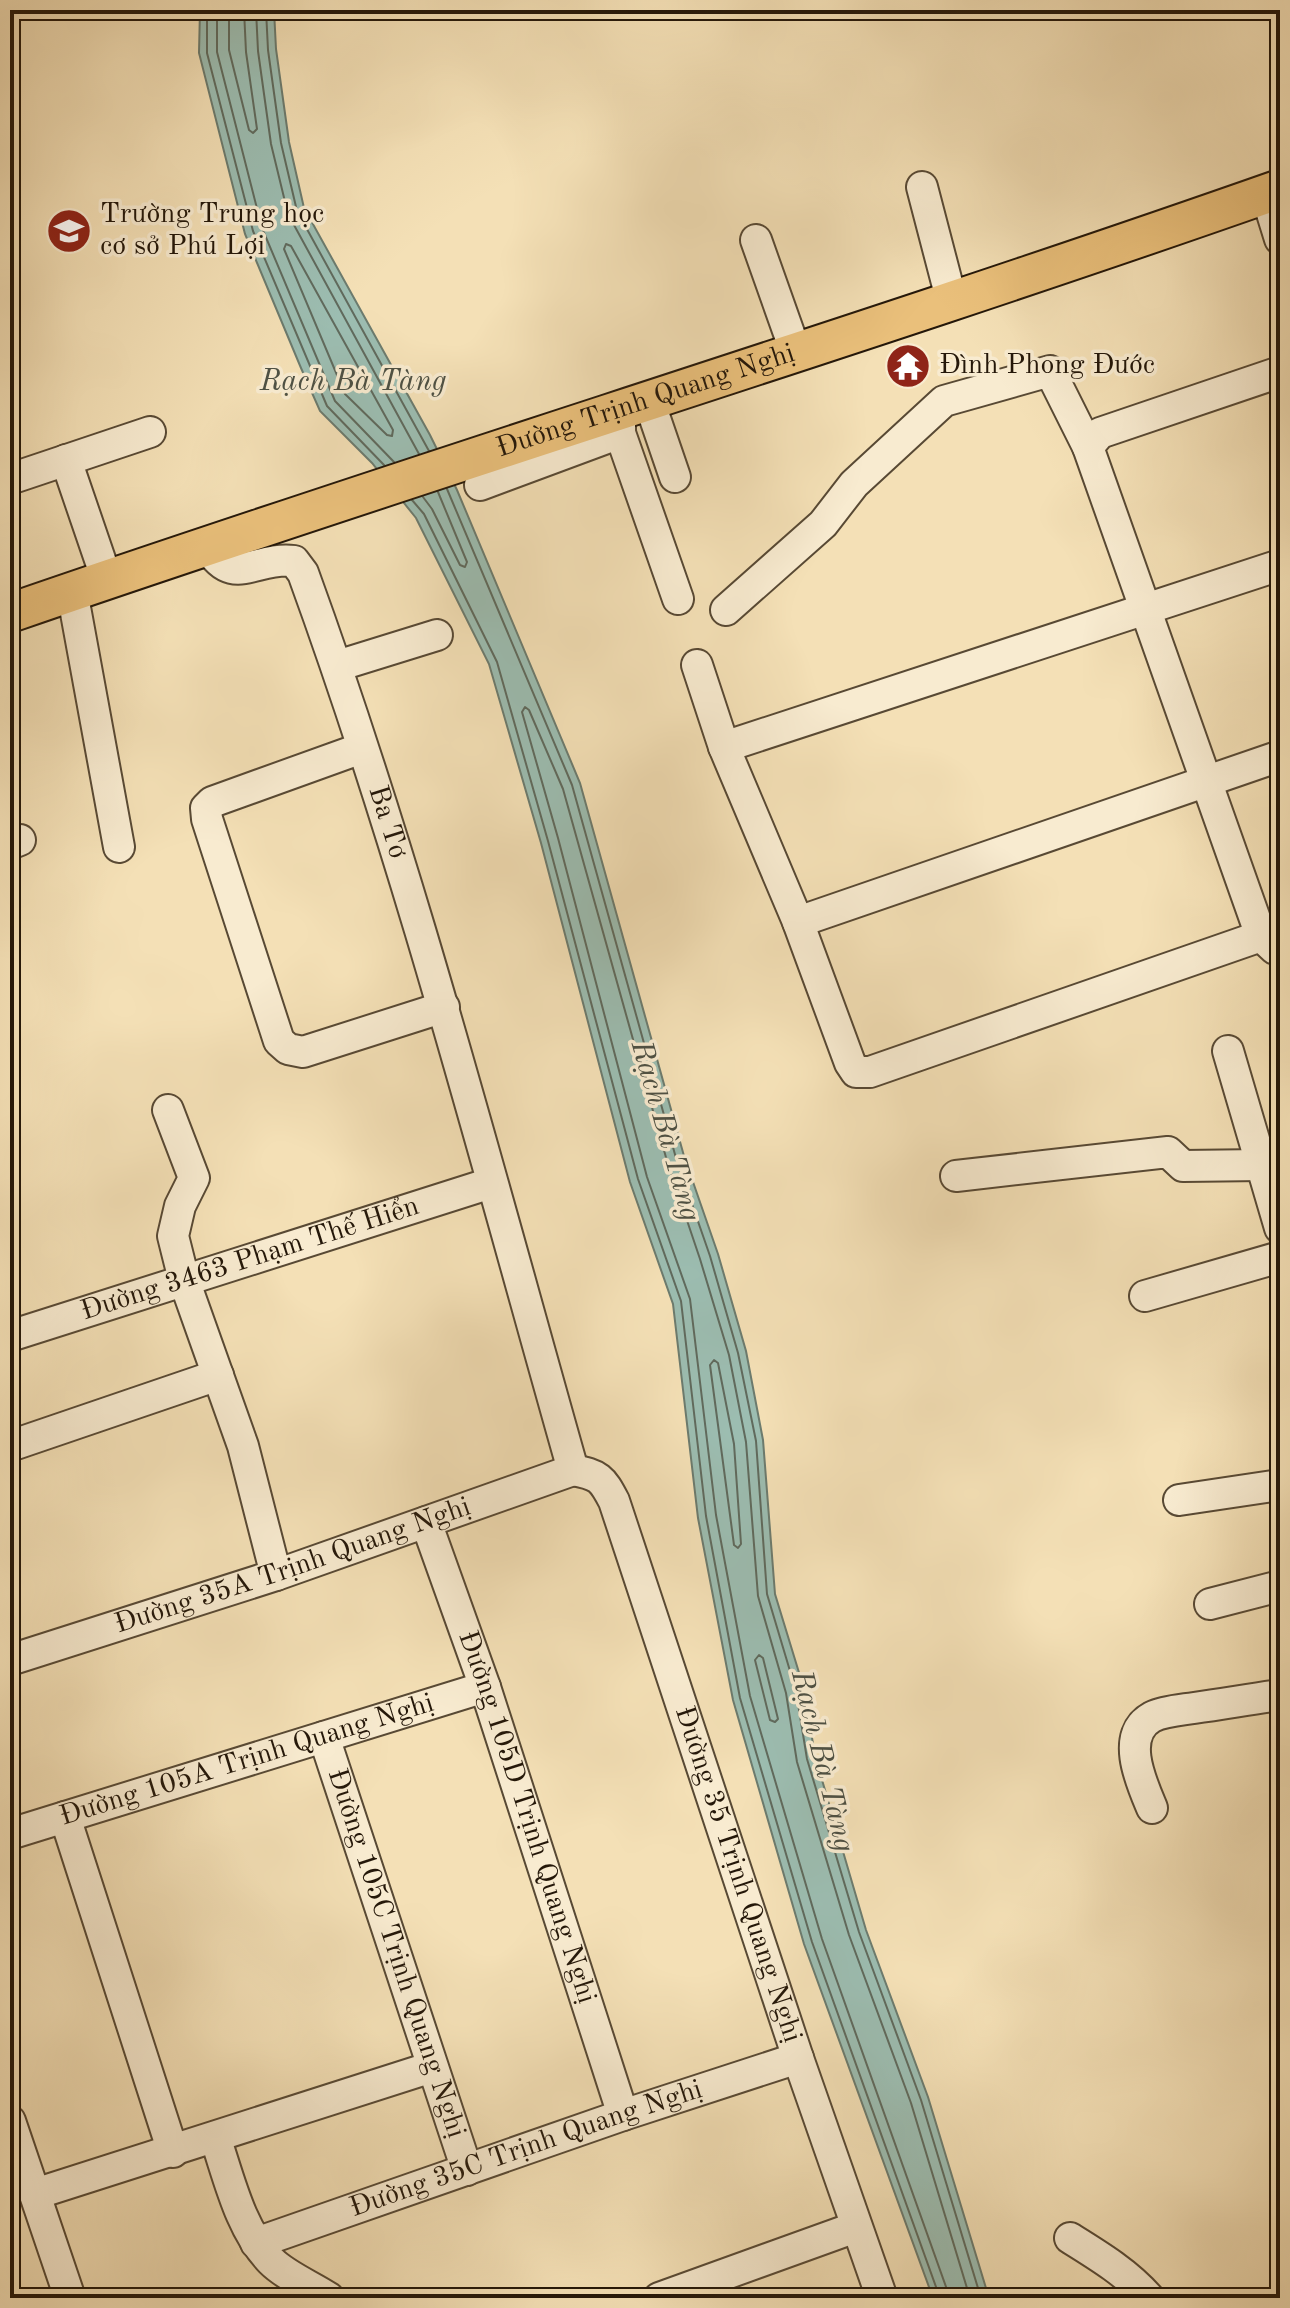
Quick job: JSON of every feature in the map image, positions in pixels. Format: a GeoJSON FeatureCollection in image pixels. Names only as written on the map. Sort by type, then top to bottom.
{"type":"FeatureCollection","features":[{"type":"Feature","properties":{"kind":"main road","name":"Đường Trịnh Quang Nghị"},"geometry":{"type":"LineString","coordinates":[[10,613],[347,499],[481,470],[796,353],[1273,192]]}},
{"type":"Feature","properties":{"kind":"street"},"geometry":{"type":"LineString","coordinates":[[922,187],[952,302]]}},
{"type":"Feature","properties":{"kind":"street"},"geometry":{"type":"LineString","coordinates":[[1273,192],[1280,239]]}},
{"type":"Feature","properties":{"kind":"street"},"geometry":{"type":"LineString","coordinates":[[756,240],[796,353]]}},
{"type":"Feature","properties":{"kind":"street"},"geometry":{"type":"LineString","coordinates":[[697,665],[724,747],[798,922],[856,1072],[870,1072],[1270,942],[1208,782],[1088,447],[1050,371],[944,401],[854,484],[823,524],[726,610]]}},
{"type":"Feature","properties":{"kind":"street"},"geometry":{"type":"LineString","coordinates":[[1088,447],[1100,433],[1280,372]]}},
{"type":"Feature","properties":{"kind":"street"},"geometry":{"type":"LineString","coordinates":[[630,415],[675,477]]}},
{"type":"Feature","properties":{"kind":"street"},"geometry":{"type":"LineString","coordinates":[[630,415],[678,599]]}},
{"type":"Feature","properties":{"kind":"street"},"geometry":{"type":"LineString","coordinates":[[10,479],[150,432]]}},
{"type":"Feature","properties":{"kind":"street"},"geometry":{"type":"LineString","coordinates":[[66,460],[90,586],[119,847]]}},
{"type":"Feature","properties":{"kind":"street","name":"Ba Tơ"},"geometry":{"type":"LineString","coordinates":[[207,545],[216,560],[232,570],[284,560],[294,561],[299,566],[337,666],[444,1007],[573,1470]]}},
{"type":"Feature","properties":{"kind":"street"},"geometry":{"type":"LineString","coordinates":[[724,747],[1280,565]]}},
{"type":"Feature","properties":{"kind":"street"},"geometry":{"type":"LineString","coordinates":[[337,666],[437,635]]}},
{"type":"Feature","properties":{"kind":"street"},"geometry":{"type":"LineString","coordinates":[[362,748],[212,802],[206,808],[207,819],[279,1041],[288,1049],[303,1052],[444,1007]]}},
{"type":"Feature","properties":{"kind":"street"},"geometry":{"type":"LineString","coordinates":[[798,922],[1280,756]]}},
{"type":"Feature","properties":{"kind":"street"},"geometry":{"type":"LineString","coordinates":[[1228,1051],[1280,1228]]}},
{"type":"Feature","properties":{"kind":"street"},"geometry":{"type":"LineString","coordinates":[[168,1110],[194,1178],[180,1206],[173,1236],[184,1280],[243,1446],[276,1575]]}},
{"type":"Feature","properties":{"kind":"street"},"geometry":{"type":"LineString","coordinates":[[956,1176],[1168,1152],[1183,1166],[1262,1165]]}},
{"type":"Feature","properties":{"kind":"street","name":"Đường 3463 Phạm Thế Hiển"},"geometry":{"type":"LineString","coordinates":[[10,1336],[491,1183]]}},
{"type":"Feature","properties":{"kind":"street"},"geometry":{"type":"LineString","coordinates":[[1145,1296],[1280,1257]]}},
{"type":"Feature","properties":{"kind":"street"},"geometry":{"type":"LineString","coordinates":[[10,1446],[218,1375]]}},
{"type":"Feature","properties":{"kind":"street","name":"Đường 35A Trịnh Quang Nghị"},"geometry":{"type":"LineString","coordinates":[[10,1660],[276,1575],[573,1470]]}},
{"type":"Feature","properties":{"kind":"street","name":"Đường 35 Trịnh Quang Nghị"},"geometry":{"type":"LineString","coordinates":[[573,1470],[596,1475],[605,1483],[614,1501],[798,2058],[882,2298]]}},
{"type":"Feature","properties":{"kind":"street"},"geometry":{"type":"LineString","coordinates":[[1179,1500],[1280,1485]]}},
{"type":"Feature","properties":{"kind":"street","name":"Đường 105D Trịnh Quang Nghị"},"geometry":{"type":"LineString","coordinates":[[426,1522],[485,1687],[623,2115]]}},
{"type":"Feature","properties":{"kind":"street"},"geometry":{"type":"LineString","coordinates":[[1210,1604],[1280,1586]]}},
{"type":"Feature","properties":{"kind":"street","name":"Đường 105A Trịnh Quang Nghị"},"geometry":{"type":"LineString","coordinates":[[10,1834],[485,1687]]}},
{"type":"Feature","properties":{"kind":"street"},"geometry":{"type":"LineString","coordinates":[[1152,1808],[1140,1781],[1135,1757],[1135,1742],[1143,1723],[1162,1713],[1280,1695]]}},
{"type":"Feature","properties":{"kind":"street","name":"Đường 105C Trịnh Quang Nghị"},"geometry":{"type":"LineString","coordinates":[[324,1737],[467,2170]]}},
{"type":"Feature","properties":{"kind":"street"},"geometry":{"type":"LineString","coordinates":[[65,1817],[173,2152]]}},
{"type":"Feature","properties":{"kind":"street","name":"Đường 35C Trịnh Quang Nghị"},"geometry":{"type":"LineString","coordinates":[[256,2243],[623,2115],[798,2058]]}},
{"type":"Feature","properties":{"kind":"street"},"geometry":{"type":"LineString","coordinates":[[35,2194],[432,2067]]}},
{"type":"Feature","properties":{"kind":"street"},"geometry":{"type":"LineString","coordinates":[[10,2121],[70,2298]]}},
{"type":"Feature","properties":{"kind":"street"},"geometry":{"type":"LineString","coordinates":[[215,2137],[256,2243],[273,2263],[329,2298]]}},
{"type":"Feature","properties":{"kind":"street"},"geometry":{"type":"LineString","coordinates":[[659,2298],[856,2227]]}},
{"type":"Feature","properties":{"kind":"street"},"geometry":{"type":"LineString","coordinates":[[1070,2238],[1137,2284],[1149,2298]]}},
{"type":"Feature","properties":{"kind":"water","name":"Rạch Bà Tàng"},"geometry":{"type":"Polygon","coordinates":[[[200,10],[274,10],[276,49],[289,142],[304,208],[430,435],[457,490],[580,783],[684,1156],[718,1254],[746,1351],[763,1440],[775,1594],[804,1689],[815,1756],[866,1930],[928,2097],[989,2298],[933,2298],[804,1944],[733,1700],[698,1518],[673,1304],[630,1182],[541,843],[489,664],[416,518],[372,463],[320,411],[245,234],[199,53],[200,10]]]}},
{"type":"Feature","properties":{"kind":"place","name":"Trường Trung học cơ sở Phú Lợi"},"geometry":{"type":"Point","coordinates":[69,231]}},
{"type":"Feature","properties":{"kind":"place","name":"Đình Phong Đước"},"geometry":{"type":"Point","coordinates":[908,366]}}]}
